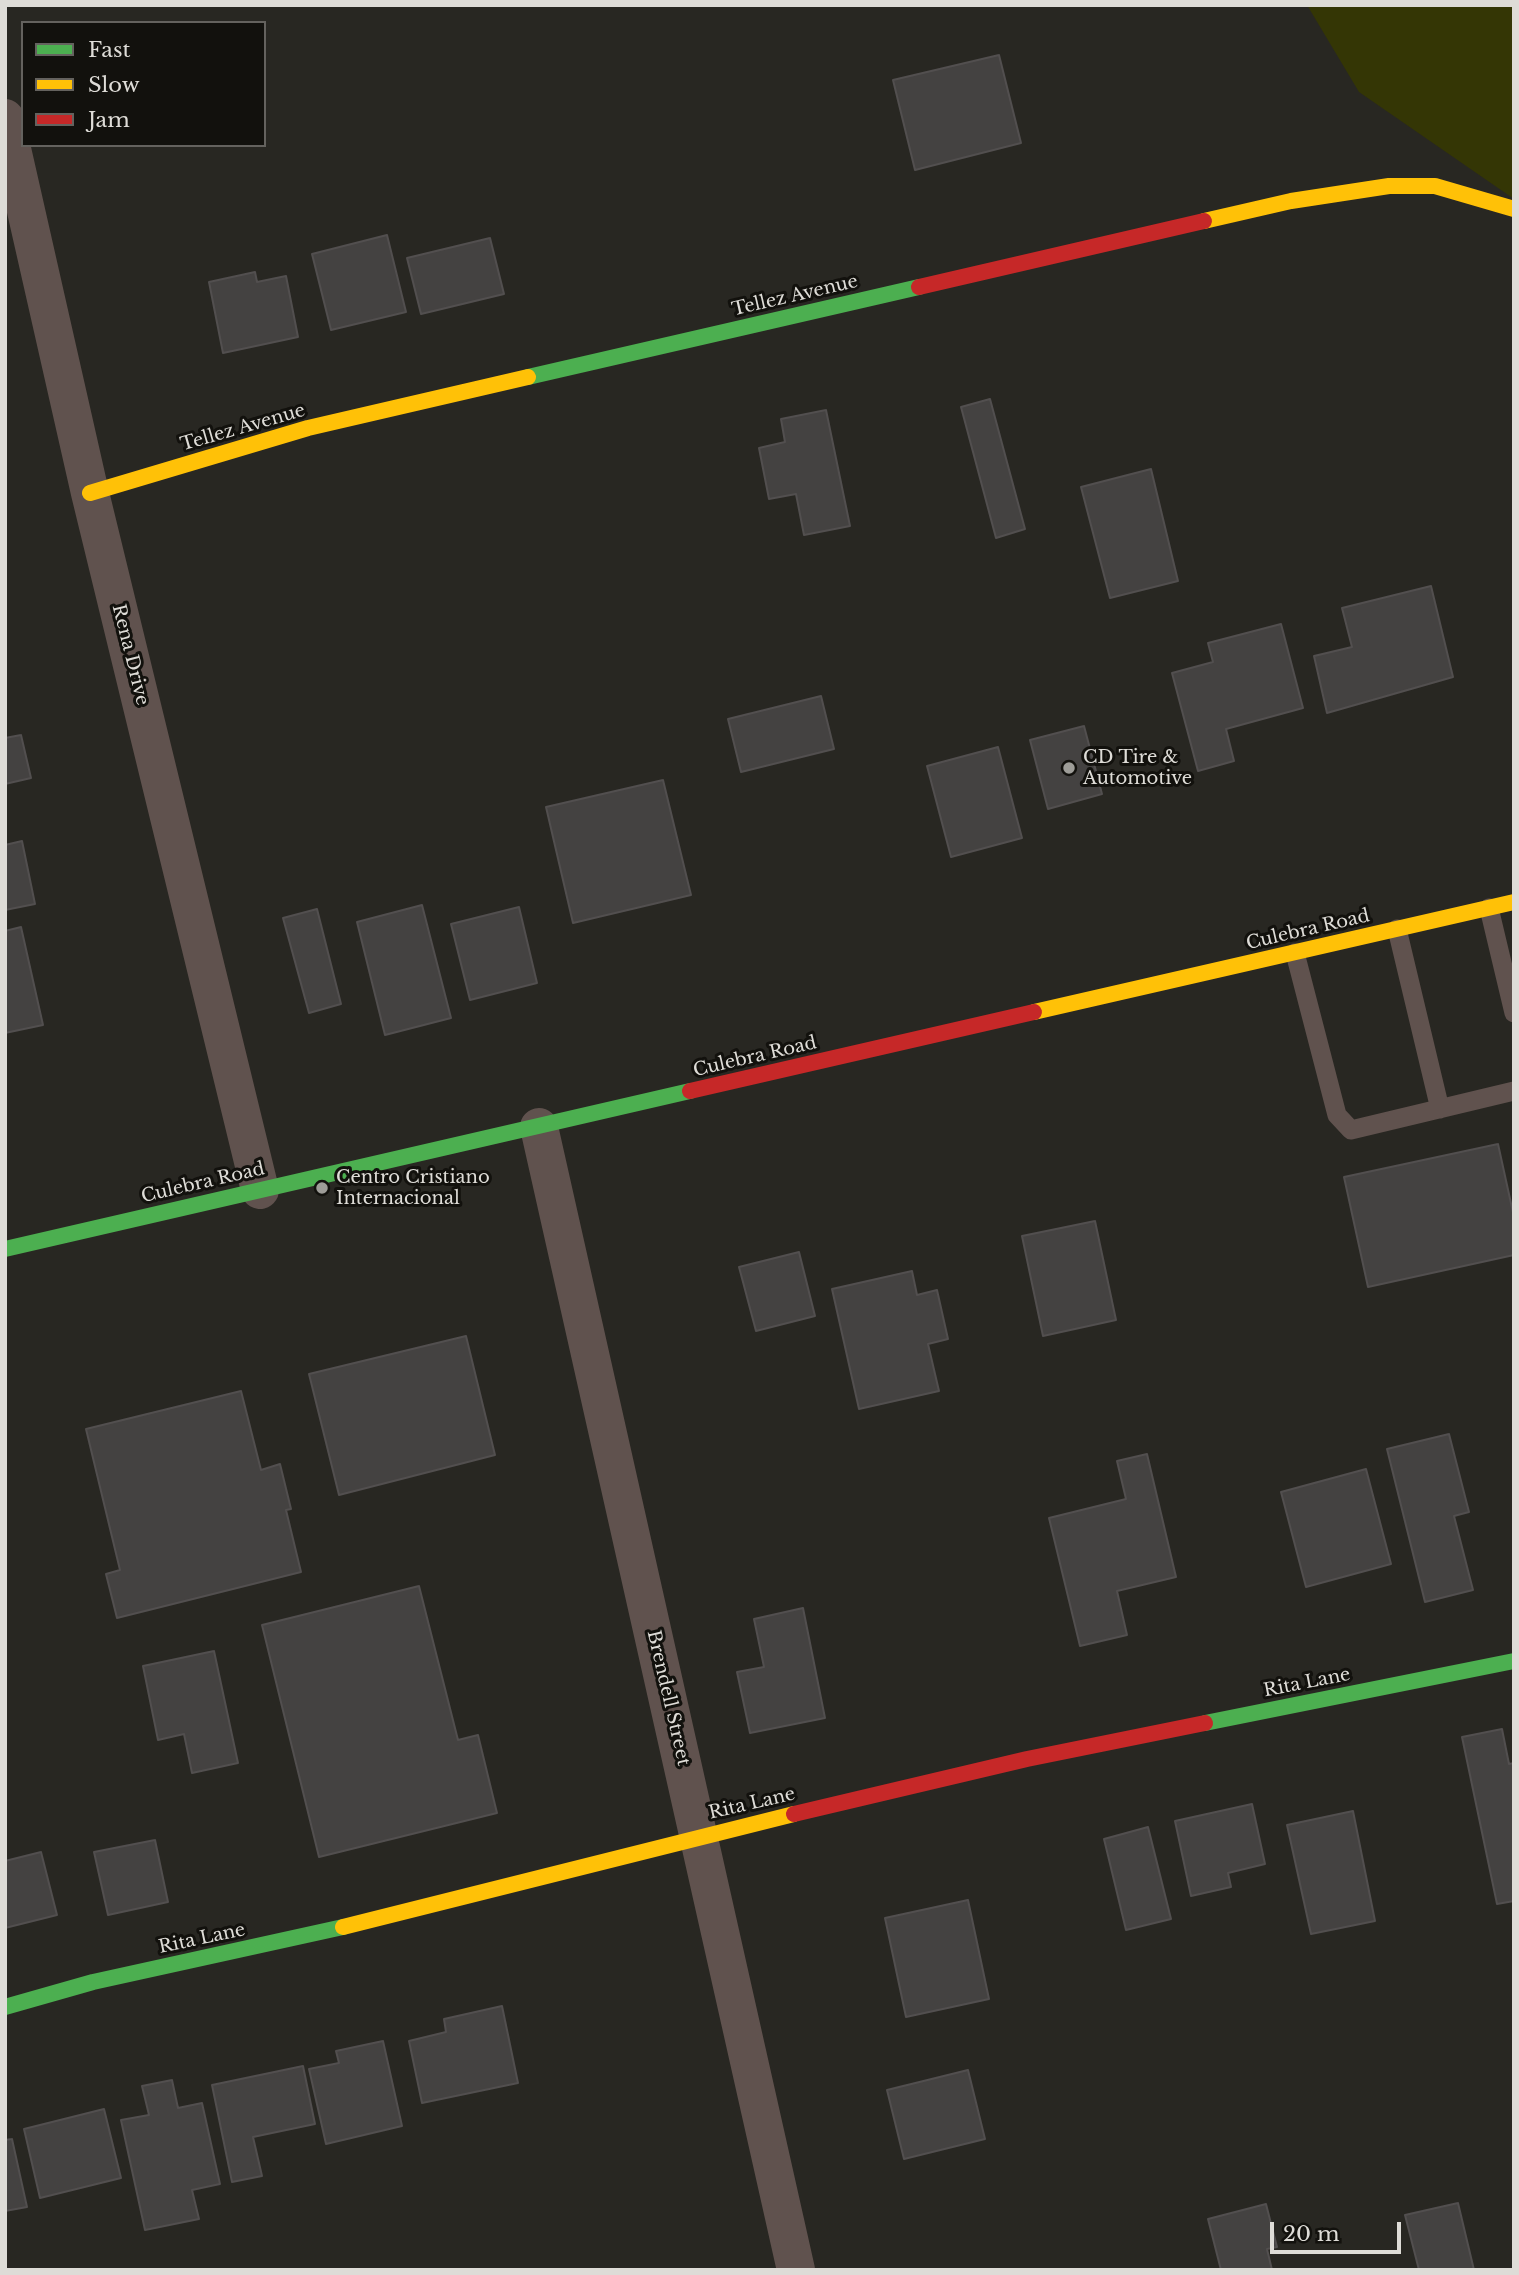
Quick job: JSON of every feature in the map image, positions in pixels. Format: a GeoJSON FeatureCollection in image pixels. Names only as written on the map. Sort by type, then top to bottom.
{"type":"FeatureCollection","features":[{"type":"Feature","properties":{"kind":"street","name":"Rena Drive"},"geometry":{"type":"LineString","coordinates":[[5,118],[90,493],[260,1190]]}},
{"type":"Feature","properties":{"kind":"street","name":"Tellez Avenue"},"geometry":{"type":"LineString","coordinates":[[90,493],[308,428],[1291,201],[1389,186],[1435,186],[1514,209]]}},
{"type":"Feature","properties":{"kind":"street","name":"Culebra Road"},"geometry":{"type":"LineString","coordinates":[[5,1249],[1514,902]]}},
{"type":"Feature","properties":{"kind":"street","name":"Brendell Street"},"geometry":{"type":"LineString","coordinates":[[538,1126],[796,2270]]}},
{"type":"Feature","properties":{"kind":"street","name":"Rita Lane"},"geometry":{"type":"LineString","coordinates":[[5,2007],[93,1982],[315,1934],[699,1836],[1027,1759],[1514,1661]]}},
{"type":"Feature","properties":{"kind":"lane"},"geometry":{"type":"LineString","coordinates":[[1489,908],[1514,1013]]}},
{"type":"Feature","properties":{"kind":"lane"},"geometry":{"type":"LineString","coordinates":[[1397,929],[1440,1109]]}},
{"type":"Feature","properties":{"kind":"lane"},"geometry":{"type":"LineString","coordinates":[[1296,953],[1337,1115],[1351,1130],[1514,1091]]}},
{"type":"Feature","properties":{"kind":"shaded area"},"geometry":{"type":"Polygon","coordinates":[[[1307,5],[1514,5],[1514,199],[1359,92],[1307,5]]]}},
{"type":"Feature","properties":{"kind":"building"},"geometry":{"type":"Polygon","coordinates":[[[999,55],[1021,143],[915,170],[893,80],[999,55]]]}},
{"type":"Feature","properties":{"kind":"building"},"geometry":{"type":"Polygon","coordinates":[[[387,235],[406,312],[331,330],[312,254],[387,235]]]}},
{"type":"Feature","properties":{"kind":"building"},"geometry":{"type":"Polygon","coordinates":[[[490,238],[504,294],[421,314],[407,258],[490,238]]]}},
{"type":"Feature","properties":{"kind":"building"},"geometry":{"type":"Polygon","coordinates":[[[255,272],[257,282],[286,276],[298,337],[223,353],[209,282],[255,272]]]}},
{"type":"Feature","properties":{"kind":"building"},"geometry":{"type":"Polygon","coordinates":[[[990,399],[1025,529],[996,538],[961,407],[990,399]]]}},
{"type":"Feature","properties":{"kind":"building"},"geometry":{"type":"Polygon","coordinates":[[[826,410],[850,526],[804,535],[796,494],[769,499],[759,448],[785,442],[781,419],[826,410]]]}},
{"type":"Feature","properties":{"kind":"building"},"geometry":{"type":"Polygon","coordinates":[[[1151,469],[1178,581],[1110,598],[1081,487],[1151,469]]]}},
{"type":"Feature","properties":{"kind":"building"},"geometry":{"type":"Polygon","coordinates":[[[1431,586],[1453,677],[1327,713],[1314,656],[1352,647],[1342,608],[1431,586]]]}},
{"type":"Feature","properties":{"kind":"building"},"geometry":{"type":"Polygon","coordinates":[[[1281,624],[1303,708],[1226,729],[1234,761],[1198,771],[1172,673],[1213,662],[1208,643],[1281,624]]]}},
{"type":"Feature","properties":{"kind":"building"},"geometry":{"type":"Polygon","coordinates":[[[821,696],[834,749],[741,772],[728,719],[821,696]]]}},
{"type":"Feature","properties":{"kind":"building"},"geometry":{"type":"Polygon","coordinates":[[[1084,726],[1102,794],[1048,809],[1030,740],[1084,726]]]}},
{"type":"Feature","properties":{"kind":"building"},"geometry":{"type":"Polygon","coordinates":[[[21,735],[31,778],[5,784],[5,738],[21,735]]]}},
{"type":"Feature","properties":{"kind":"building"},"geometry":{"type":"Polygon","coordinates":[[[998,747],[1022,838],[951,857],[927,766],[998,747]]]}},
{"type":"Feature","properties":{"kind":"building"},"geometry":{"type":"Polygon","coordinates":[[[663,780],[691,895],[573,923],[546,807],[663,780]]]}},
{"type":"Feature","properties":{"kind":"building"},"geometry":{"type":"Polygon","coordinates":[[[22,841],[35,904],[5,910],[5,845],[22,841]]]}},
{"type":"Feature","properties":{"kind":"building"},"geometry":{"type":"Polygon","coordinates":[[[422,905],[451,1018],[385,1035],[357,922],[422,905]]]}},
{"type":"Feature","properties":{"kind":"building"},"geometry":{"type":"Polygon","coordinates":[[[519,907],[537,983],[470,1000],[451,924],[519,907]]]}},
{"type":"Feature","properties":{"kind":"building"},"geometry":{"type":"Polygon","coordinates":[[[317,909],[341,1004],[309,1013],[283,918],[317,909]]]}},
{"type":"Feature","properties":{"kind":"building"},"geometry":{"type":"Polygon","coordinates":[[[21,927],[43,1025],[5,1033],[5,931],[21,927]]]}},
{"type":"Feature","properties":{"kind":"building"},"geometry":{"type":"Polygon","coordinates":[[[1498,1144],[1514,1217],[1514,1255],[1368,1287],[1344,1177],[1498,1144]]]}},
{"type":"Feature","properties":{"kind":"building"},"geometry":{"type":"Polygon","coordinates":[[[1095,1221],[1116,1320],[1043,1336],[1022,1236],[1095,1221]]]}},
{"type":"Feature","properties":{"kind":"building"},"geometry":{"type":"Polygon","coordinates":[[[799,1252],[815,1316],[756,1331],[739,1267],[799,1252]]]}},
{"type":"Feature","properties":{"kind":"building"},"geometry":{"type":"Polygon","coordinates":[[[912,1271],[917,1295],[937,1290],[948,1339],[928,1344],[939,1391],[859,1409],[832,1289],[912,1271]]]}},
{"type":"Feature","properties":{"kind":"building"},"geometry":{"type":"Polygon","coordinates":[[[466,1336],[495,1455],[339,1495],[309,1374],[466,1336]]]}},
{"type":"Feature","properties":{"kind":"building"},"geometry":{"type":"Polygon","coordinates":[[[241,1391],[261,1470],[280,1464],[291,1509],[286,1510],[301,1572],[117,1618],[106,1574],[120,1570],[86,1429],[241,1391]]]}},
{"type":"Feature","properties":{"kind":"building"},"geometry":{"type":"Polygon","coordinates":[[[1449,1434],[1469,1512],[1454,1516],[1473,1590],[1425,1602],[1387,1449],[1449,1434]]]}},
{"type":"Feature","properties":{"kind":"building"},"geometry":{"type":"Polygon","coordinates":[[[1147,1454],[1176,1577],[1117,1591],[1127,1635],[1080,1646],[1049,1518],[1126,1499],[1117,1461],[1147,1454]]]}},
{"type":"Feature","properties":{"kind":"building"},"geometry":{"type":"Polygon","coordinates":[[[1366,1469],[1391,1564],[1306,1587],[1281,1492],[1366,1469]]]}},
{"type":"Feature","properties":{"kind":"building"},"geometry":{"type":"Polygon","coordinates":[[[419,1586],[458,1740],[478,1735],[497,1813],[319,1857],[262,1625],[419,1586]]]}},
{"type":"Feature","properties":{"kind":"building"},"geometry":{"type":"Polygon","coordinates":[[[803,1608],[825,1718],[750,1733],[737,1672],[764,1667],[754,1619],[803,1608]]]}},
{"type":"Feature","properties":{"kind":"building"},"geometry":{"type":"Polygon","coordinates":[[[214,1651],[238,1763],[192,1773],[184,1734],[158,1740],[143,1666],[214,1651]]]}},
{"type":"Feature","properties":{"kind":"building"},"geometry":{"type":"Polygon","coordinates":[[[1502,1729],[1509,1764],[1514,1763],[1514,1901],[1497,1904],[1462,1737],[1502,1729]]]}},
{"type":"Feature","properties":{"kind":"building"},"geometry":{"type":"Polygon","coordinates":[[[1252,1804],[1265,1864],[1228,1873],[1231,1887],[1191,1896],[1175,1821],[1252,1804]]]}},
{"type":"Feature","properties":{"kind":"building"},"geometry":{"type":"Polygon","coordinates":[[[1353,1811],[1375,1921],[1311,1934],[1287,1825],[1353,1811]]]}},
{"type":"Feature","properties":{"kind":"building"},"geometry":{"type":"Polygon","coordinates":[[[1148,1827],[1171,1919],[1126,1930],[1104,1839],[1148,1827]]]}},
{"type":"Feature","properties":{"kind":"building"},"geometry":{"type":"Polygon","coordinates":[[[155,1840],[168,1902],[108,1915],[94,1852],[155,1840]]]}},
{"type":"Feature","properties":{"kind":"building"},"geometry":{"type":"Polygon","coordinates":[[[41,1852],[57,1915],[5,1928],[5,1861],[41,1852]]]}},
{"type":"Feature","properties":{"kind":"building"},"geometry":{"type":"Polygon","coordinates":[[[968,1900],[989,1999],[906,2017],[885,1918],[968,1900]]]}},
{"type":"Feature","properties":{"kind":"building"},"geometry":{"type":"Polygon","coordinates":[[[502,2006],[518,2083],[422,2103],[409,2041],[446,2032],[444,2019],[502,2006]]]}},
{"type":"Feature","properties":{"kind":"building"},"geometry":{"type":"Polygon","coordinates":[[[383,2041],[402,2126],[326,2144],[309,2069],[339,2063],[336,2051],[383,2041]]]}},
{"type":"Feature","properties":{"kind":"building"},"geometry":{"type":"Polygon","coordinates":[[[303,2066],[315,2124],[253,2137],[262,2176],[232,2182],[212,2085],[303,2066]]]}},
{"type":"Feature","properties":{"kind":"building"},"geometry":{"type":"Polygon","coordinates":[[[968,2070],[985,2139],[904,2159],[887,2090],[968,2070]]]}},
{"type":"Feature","properties":{"kind":"building"},"geometry":{"type":"Polygon","coordinates":[[[172,2080],[178,2108],[202,2103],[220,2184],[192,2190],[199,2219],[145,2230],[121,2120],[149,2115],[142,2086],[172,2080]]]}},
{"type":"Feature","properties":{"kind":"building"},"geometry":{"type":"Polygon","coordinates":[[[104,2109],[121,2178],[40,2198],[24,2129],[104,2109]]]}},
{"type":"Feature","properties":{"kind":"building"},"geometry":{"type":"Polygon","coordinates":[[[12,2139],[27,2207],[5,2211],[5,2140],[12,2139]]]}},
{"type":"Feature","properties":{"kind":"building"},"geometry":{"type":"Polygon","coordinates":[[[1458,2203],[1474,2270],[1419,2270],[1405,2215],[1458,2203]]]}},
{"type":"Feature","properties":{"kind":"building"},"geometry":{"type":"Polygon","coordinates":[[[1266,2204],[1277,2247],[1267,2249],[1272,2270],[1221,2270],[1208,2219],[1266,2204]]]}},
{"type":"Feature","properties":{"kind":"traffic: fast"},"geometry":{"type":"LineString","coordinates":[[528,377],[919,287]]}},
{"type":"Feature","properties":{"kind":"traffic: fast"},"geometry":{"type":"LineString","coordinates":[[5,1249],[690,1091]]}},
{"type":"Feature","properties":{"kind":"traffic: fast"},"geometry":{"type":"LineString","coordinates":[[1205,1723],[1514,1661]]}},
{"type":"Feature","properties":{"kind":"traffic: fast"},"geometry":{"type":"LineString","coordinates":[[5,2007],[93,1982],[343,1927]]}},
{"type":"Feature","properties":{"kind":"traffic: slow"},"geometry":{"type":"LineString","coordinates":[[1204,221],[1291,201],[1389,186],[1435,186],[1514,209]]}},
{"type":"Feature","properties":{"kind":"traffic: slow"},"geometry":{"type":"LineString","coordinates":[[90,493],[308,428],[528,377]]}},
{"type":"Feature","properties":{"kind":"traffic: slow"},"geometry":{"type":"LineString","coordinates":[[1034,1012],[1514,902]]}},
{"type":"Feature","properties":{"kind":"traffic: slow"},"geometry":{"type":"LineString","coordinates":[[343,1927],[794,1814]]}},
{"type":"Feature","properties":{"kind":"traffic: jam"},"geometry":{"type":"LineString","coordinates":[[919,287],[1204,221]]}},
{"type":"Feature","properties":{"kind":"traffic: jam"},"geometry":{"type":"LineString","coordinates":[[690,1091],[1034,1012]]}},
{"type":"Feature","properties":{"kind":"traffic: jam"},"geometry":{"type":"LineString","coordinates":[[794,1814],[1027,1759],[1205,1723]]}},
{"type":"Feature","properties":{"kind":"place","name":"CD Tire & Automotive"},"geometry":{"type":"Point","coordinates":[1069,768]}},
{"type":"Feature","properties":{"kind":"place","name":"Centro Cristiano Internacional"},"geometry":{"type":"Point","coordinates":[322,1188]}}]}
